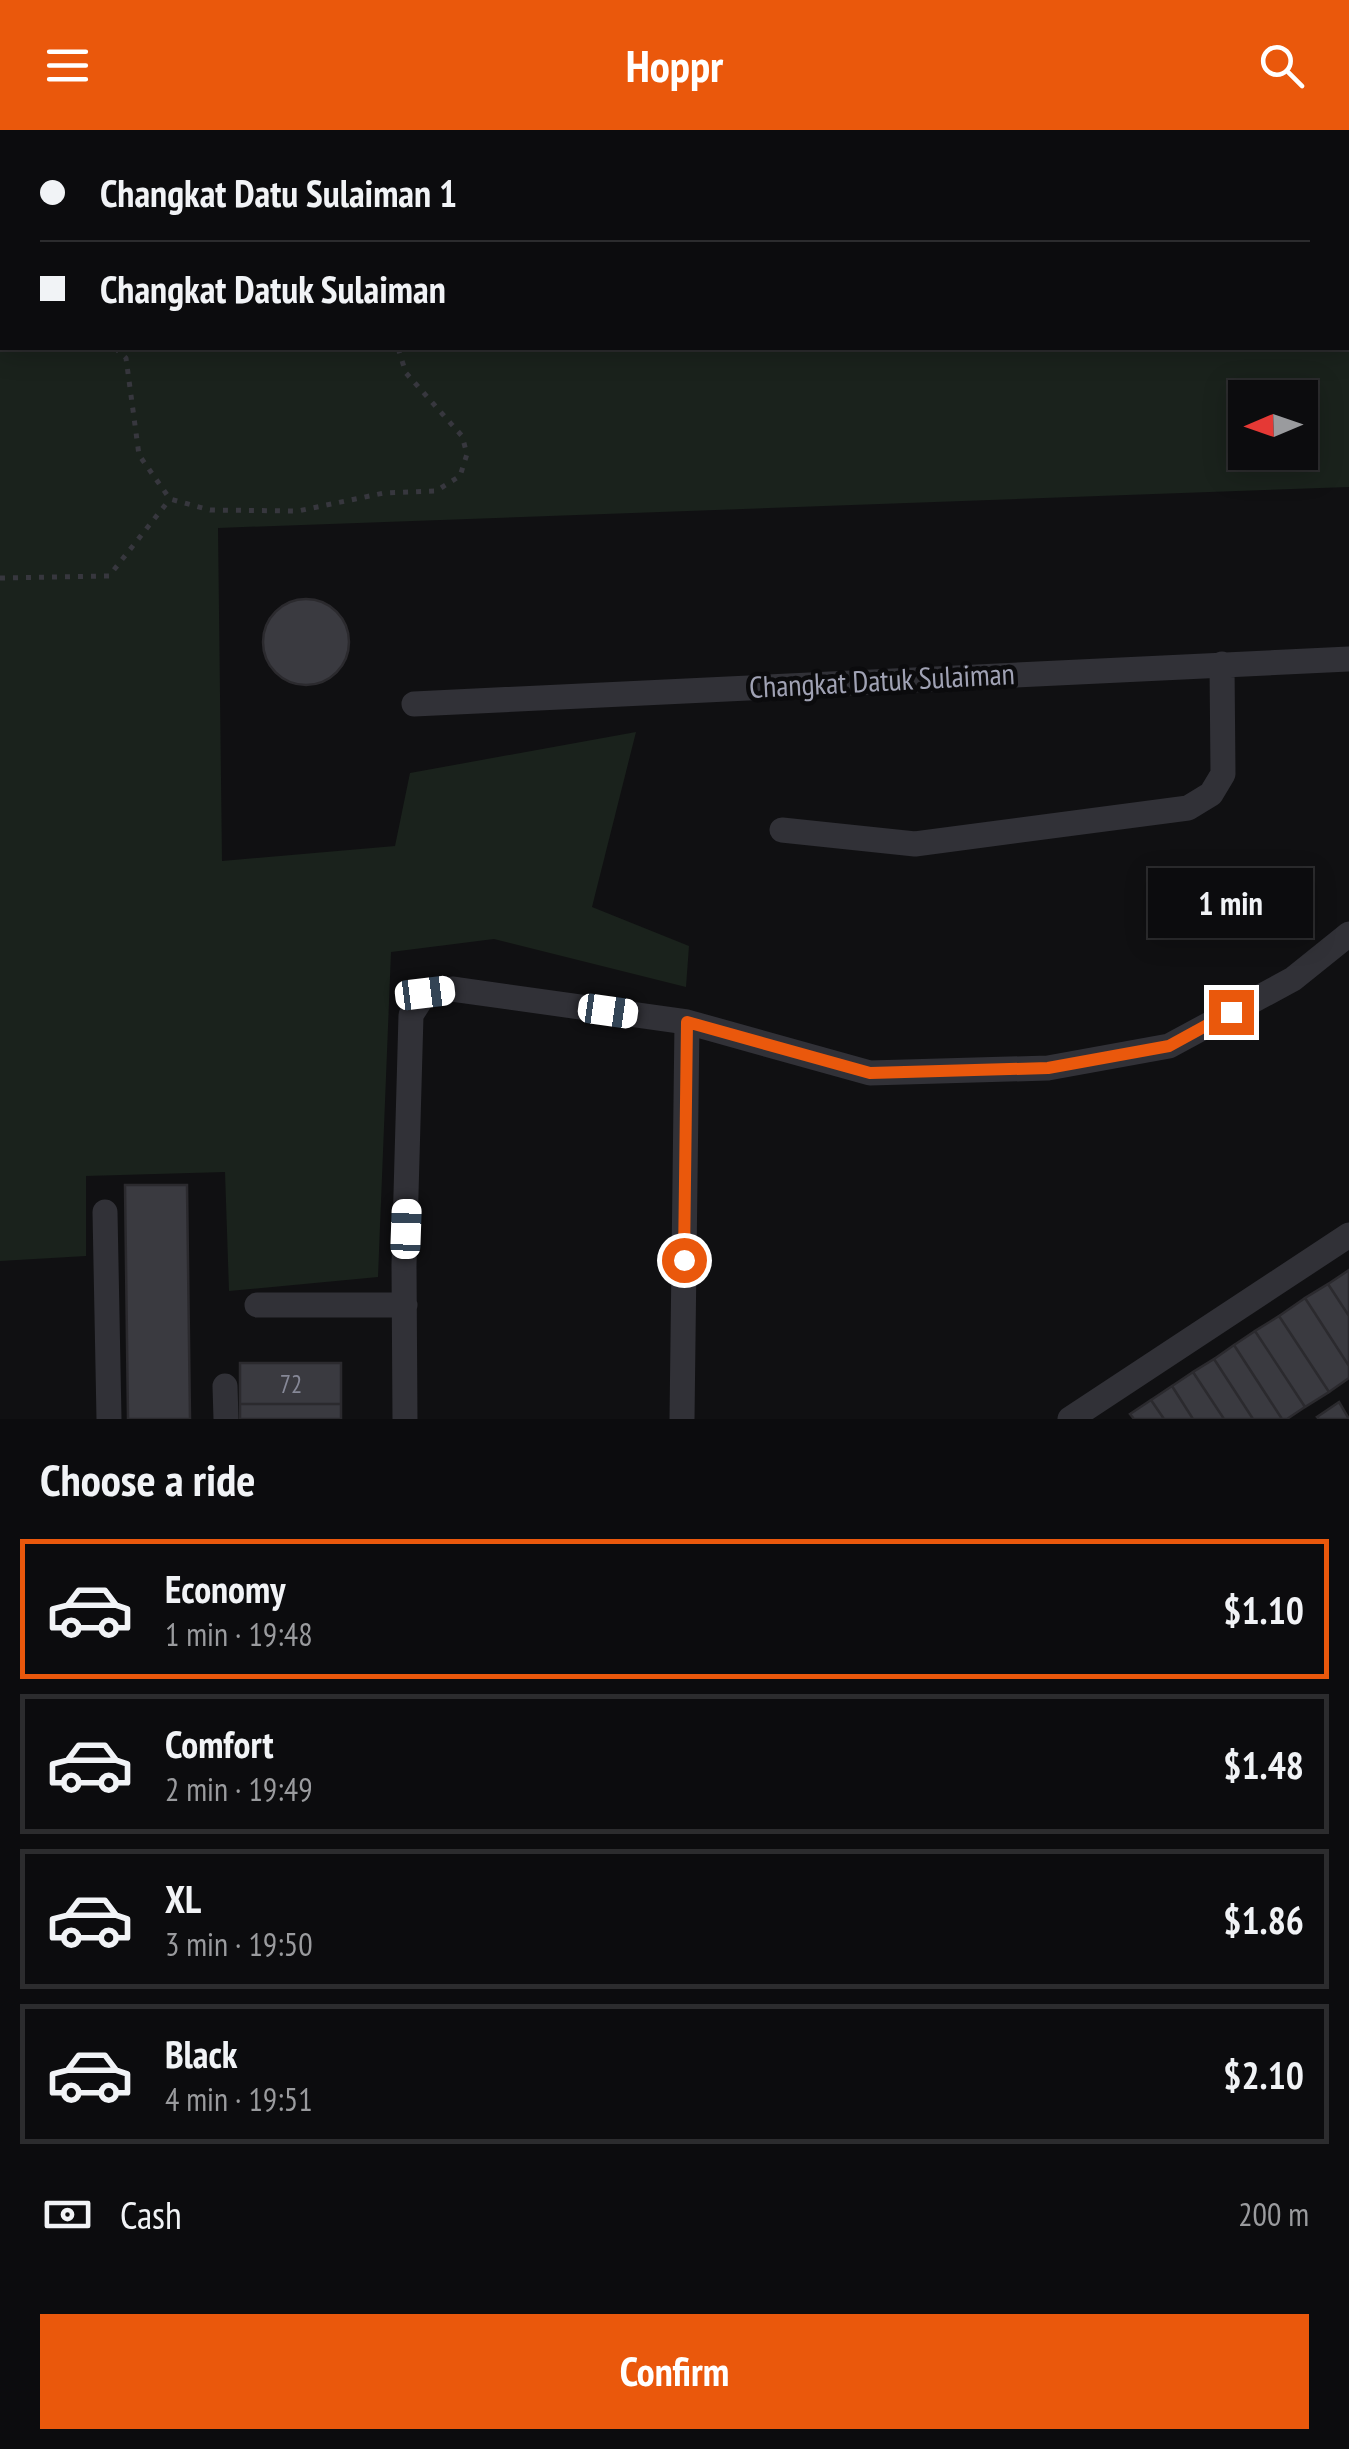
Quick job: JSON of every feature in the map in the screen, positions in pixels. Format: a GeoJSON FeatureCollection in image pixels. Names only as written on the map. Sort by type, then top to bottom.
{"type":"FeatureCollection","features":[{"type":"Feature","properties":{"kind":"street","name":"Changkat Datuk Sulaiman"},"geometry":{"type":"LineString","coordinates":[[414,704],[1349,659]]}},
{"type":"Feature","properties":{"kind":"street"},"geometry":{"type":"LineString","coordinates":[[782,830],[915,844],[1188,808],[1211,794],[1224,774],[1222,664]]}},
{"type":"Feature","properties":{"kind":"street"},"geometry":{"type":"LineString","coordinates":[[405,1419],[404,1265],[412,1015],[425,993],[452,989],[687,1022],[870,1073],[1048,1068],[1169,1046],[1293,979],[1349,934]]}},
{"type":"Feature","properties":{"kind":"street"},"geometry":{"type":"LineString","coordinates":[[682,1419],[687,1022]]}},
{"type":"Feature","properties":{"kind":"street"},"geometry":{"type":"LineString","coordinates":[[105,1212],[109,1419]]}},
{"type":"Feature","properties":{"kind":"street"},"geometry":{"type":"LineString","coordinates":[[1070,1419],[1349,1235]]}},
{"type":"Feature","properties":{"kind":"street"},"geometry":{"type":"LineString","coordinates":[[257,1305],[404,1305]]}},
{"type":"Feature","properties":{"kind":"street"},"geometry":{"type":"LineString","coordinates":[[225,1386],[226,1419]]}},
{"type":"Feature","properties":{"kind":"path"},"geometry":{"type":"LineString","coordinates":[[117,350],[126,358],[138,455],[170,498],[210,510],[298,511],[384,493],[436,491],[460,476],[466,454],[462,436],[406,373],[399,350]]}},
{"type":"Feature","properties":{"kind":"path"},"geometry":{"type":"LineString","coordinates":[[0,578],[109,576],[170,498]]}},
{"type":"Feature","properties":{"kind":"shaded area"},"geometry":{"type":"Polygon","coordinates":[[[0,350],[1349,350],[1349,487],[218,528],[222,861],[395,846],[410,773],[636,732],[592,907],[689,946],[686,987],[494,939],[391,952],[378,1277],[229,1291],[225,1172],[86,1176],[86,1256],[0,1261],[0,350]]]}},
{"type":"Feature","properties":{"kind":"building"},"geometry":{"type":"Polygon","coordinates":[[[298,599],[314,599],[337,611],[346,625],[346,659],[337,673],[314,685],[298,685],[282,678],[270,666],[263,650],[263,634],[270,618],[282,606],[298,599]]]}},
{"type":"Feature","properties":{"kind":"building"},"geometry":{"type":"Polygon","coordinates":[[[125,1185],[187,1185],[190,1419],[128,1419],[125,1185]]]}},
{"type":"Feature","properties":{"kind":"building"},"geometry":{"type":"Polygon","coordinates":[[[1349,1270],[1349,1316],[1328,1284],[1349,1270]]]}},
{"type":"Feature","properties":{"kind":"building"},"geometry":{"type":"Polygon","coordinates":[[[1328,1284],[1349,1316],[1349,1366],[1305,1298],[1328,1284]]]}},
{"type":"Feature","properties":{"kind":"building"},"geometry":{"type":"Polygon","coordinates":[[[1305,1298],[1349,1366],[1349,1378],[1329,1392],[1279,1316],[1305,1298]]]}},
{"type":"Feature","properties":{"kind":"building"},"geometry":{"type":"Polygon","coordinates":[[[1279,1316],[1329,1392],[1305,1407],[1255,1331],[1279,1316]]]}},
{"type":"Feature","properties":{"kind":"building"},"geometry":{"type":"Polygon","coordinates":[[[1255,1331],[1305,1407],[1287,1419],[1282,1419],[1234,1345],[1255,1331]]]}},
{"type":"Feature","properties":{"kind":"building"},"geometry":{"type":"Polygon","coordinates":[[[1234,1345],[1282,1419],[1253,1419],[1214,1359],[1234,1345]]]}},
{"type":"Feature","properties":{"kind":"building"},"geometry":{"type":"Polygon","coordinates":[[[1214,1359],[1253,1419],[1224,1419],[1193,1372],[1214,1359]]]}},
{"type":"Feature","properties":{"kind":"building"},"geometry":{"type":"Polygon","coordinates":[[[240,1363],[341,1363],[341,1404],[240,1404],[240,1363]]]}},
{"type":"Feature","properties":{"kind":"building"},"geometry":{"type":"Polygon","coordinates":[[[1193,1372],[1224,1419],[1193,1419],[1172,1386],[1193,1372]]]}},
{"type":"Feature","properties":{"kind":"building"},"geometry":{"type":"Polygon","coordinates":[[[1172,1386],[1193,1419],[1164,1419],[1151,1400],[1172,1386]]]}},
{"type":"Feature","properties":{"kind":"building"},"geometry":{"type":"Polygon","coordinates":[[[1151,1400],[1164,1419],[1134,1419],[1130,1414],[1151,1400]]]}},
{"type":"Feature","properties":{"kind":"building"},"geometry":{"type":"Polygon","coordinates":[[[1339,1402],[1349,1419],[1317,1417],[1339,1402]]]}},
{"type":"Feature","properties":{"kind":"building"},"geometry":{"type":"Polygon","coordinates":[[[240,1404],[341,1404],[341,1419],[240,1419],[240,1404]]]}},
{"type":"Feature","properties":{"kind":"route"},"geometry":{"type":"LineString","coordinates":[[684,1260],[687,1022],[870,1073],[1048,1068],[1169,1046],[1231,1012]]}}]}
